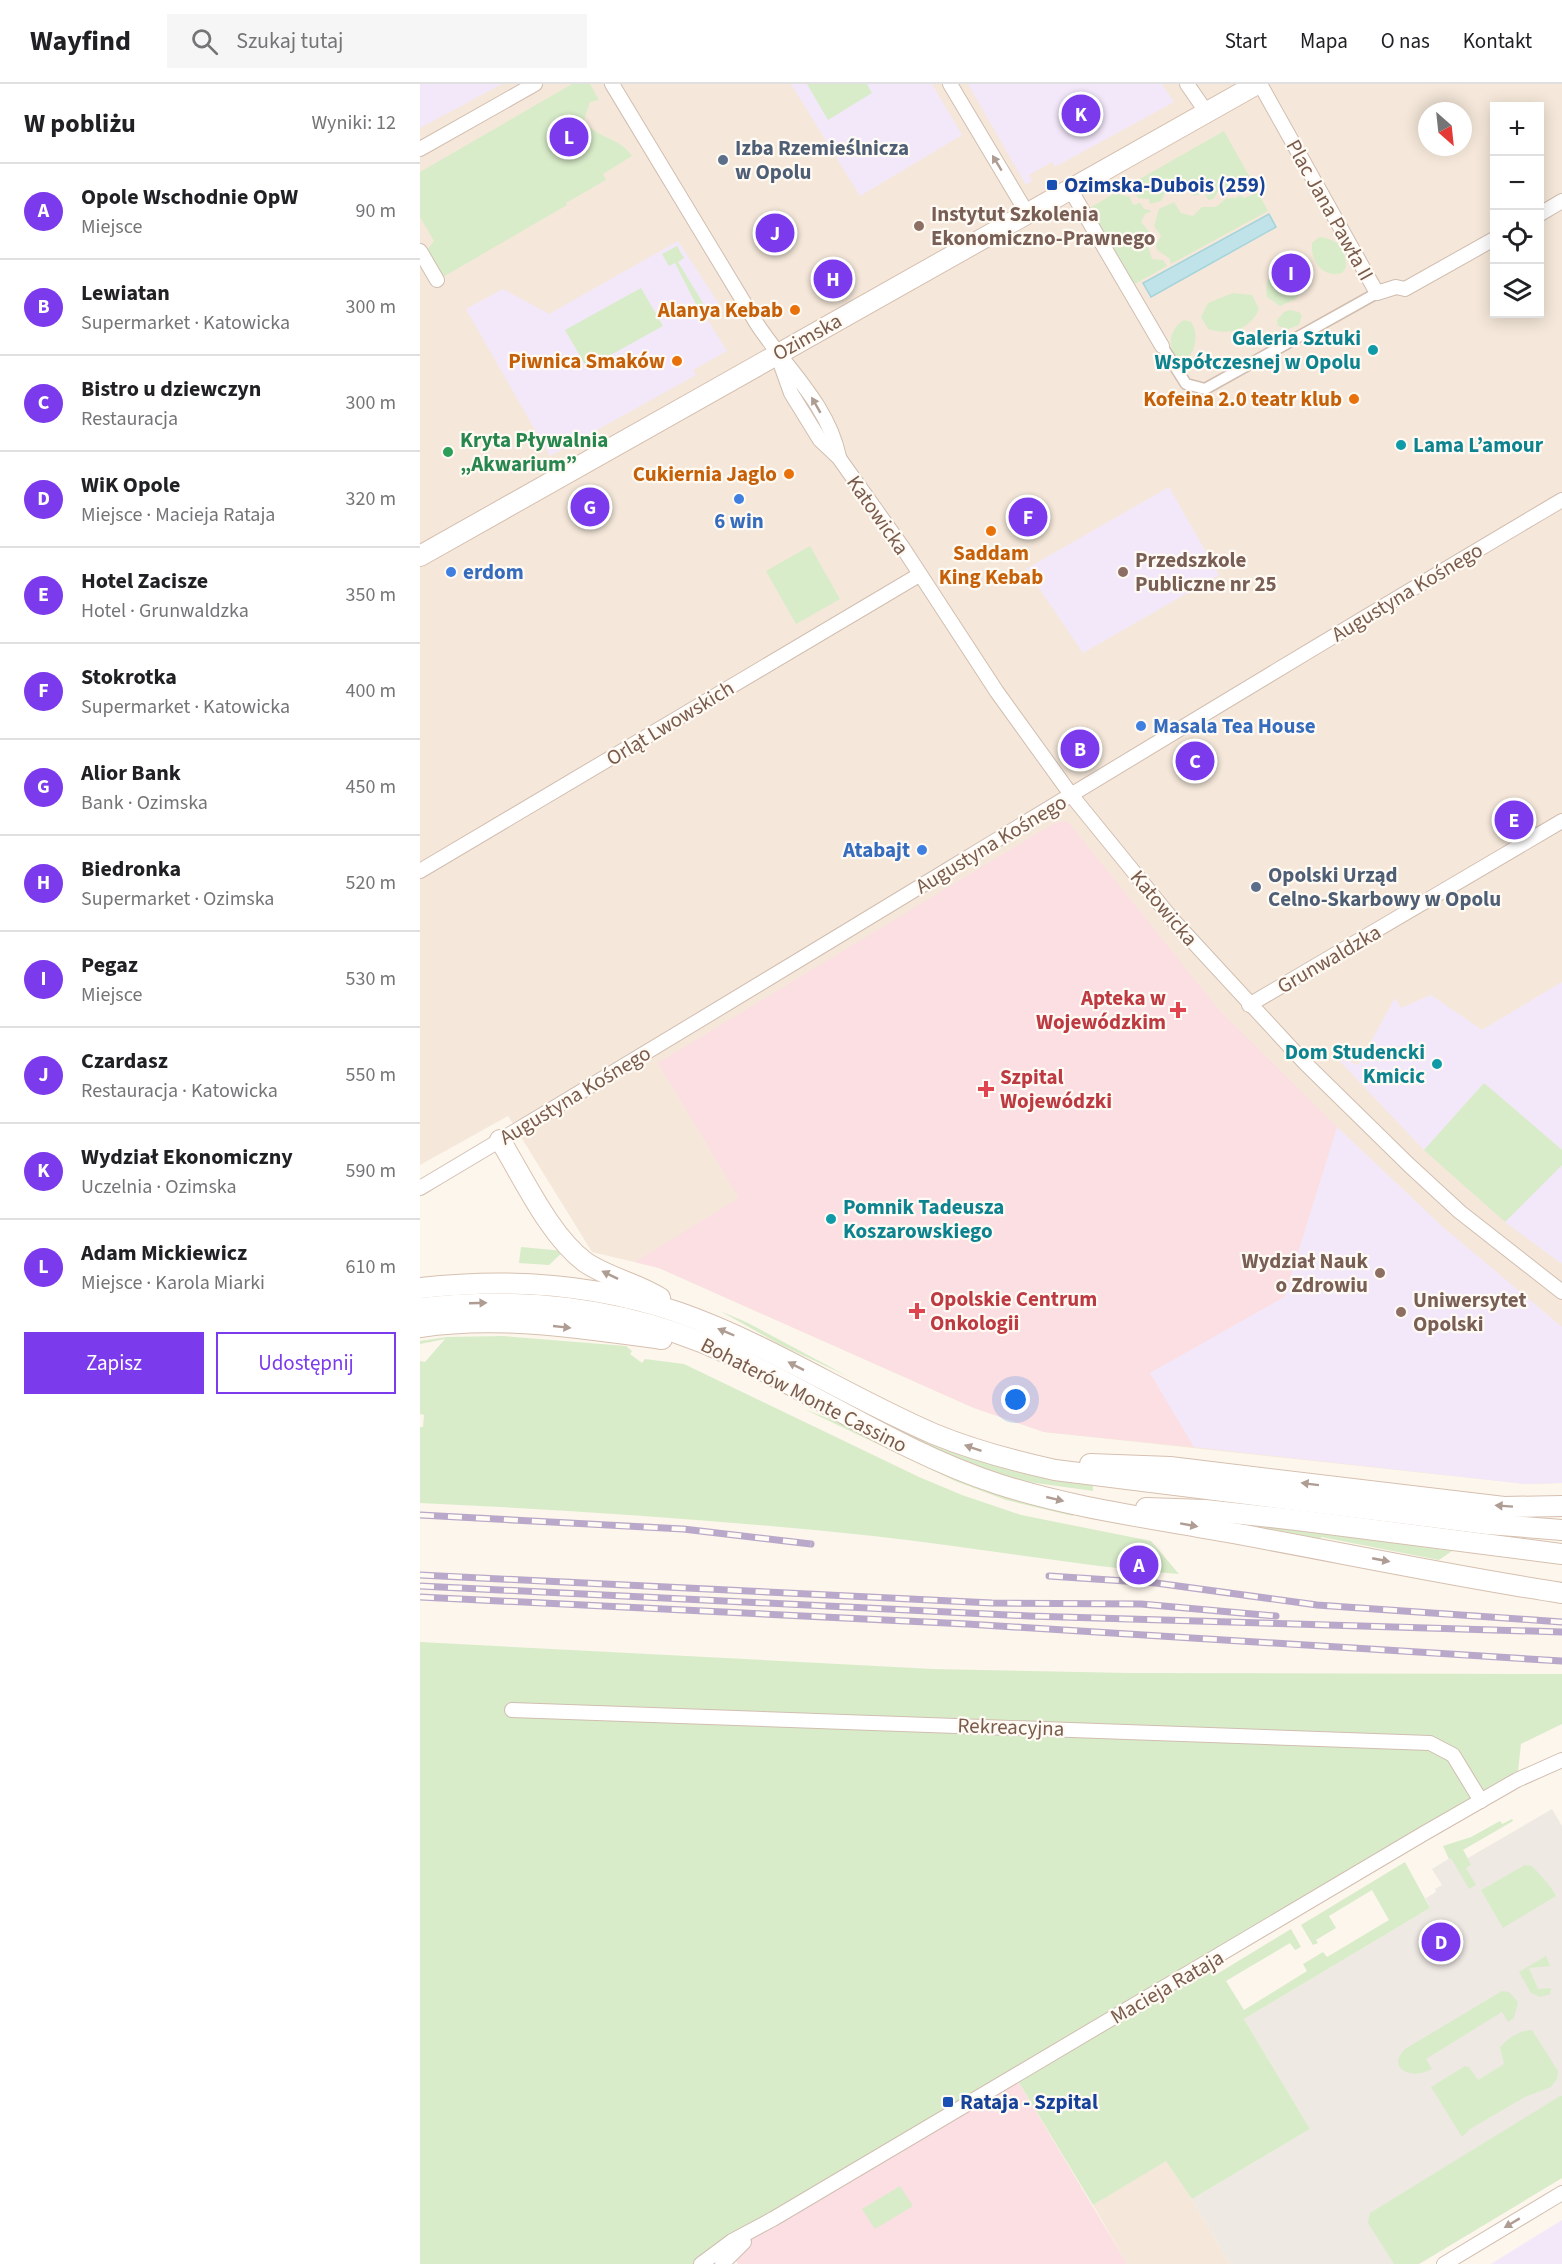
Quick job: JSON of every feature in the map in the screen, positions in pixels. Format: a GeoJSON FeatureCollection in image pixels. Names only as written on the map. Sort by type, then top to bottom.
{"type":"FeatureCollection","features":[{"type":"Feature","properties":{"kind":"main road","name":"Ozimska"},"geometry":{"type":"LineString","coordinates":[[420,556],[1259,84]]}},
{"type":"Feature","properties":{"kind":"main road"},"geometry":{"type":"LineString","coordinates":[[500,1140],[557,1232],[573,1252],[604,1273],[652,1293],[679,1313]]}},
{"type":"Feature","properties":{"kind":"main road","name":"Bohaterów Monte Cassino"},"geometry":{"type":"LineString","coordinates":[[420,1288],[479,1283],[550,1286],[601,1293],[679,1313],[735,1335],[934,1434],[988,1454],[1029,1464]]}},
{"type":"Feature","properties":{"kind":"main road","name":"Bohaterów Monte Cassino"},"geometry":{"type":"LineString","coordinates":[[420,1308],[482,1303],[558,1306],[619,1317],[706,1344],[962,1472],[1022,1491],[1111,1510]]}},
{"type":"Feature","properties":{"kind":"main road"},"geometry":{"type":"LineString","coordinates":[[420,1327],[464,1322],[516,1322],[630,1334],[693,1345],[706,1344]]}},
{"type":"Feature","properties":{"kind":"main road"},"geometry":{"type":"LineString","coordinates":[[1029,1464],[1170,1467],[1504,1507],[1562,1506]]}},
{"type":"Feature","properties":{"kind":"main road"},"geometry":{"type":"LineString","coordinates":[[1029,1464],[1081,1474],[1258,1497],[1562,1530]]}},
{"type":"Feature","properties":{"kind":"main road"},"geometry":{"type":"LineString","coordinates":[[1111,1510],[1164,1507],[1205,1510],[1562,1554]]}},
{"type":"Feature","properties":{"kind":"main road"},"geometry":{"type":"LineString","coordinates":[[1111,1510],[1562,1593]]}},
{"type":"Feature","properties":{"kind":"street"},"geometry":{"type":"LineString","coordinates":[[420,148],[535,84]]}},
{"type":"Feature","properties":{"kind":"street","name":"Katowicka"},"geometry":{"type":"LineString","coordinates":[[612,84],[724,271],[777,354],[805,385],[835,436],[839,458],[997,692],[1072,796],[1172,919],[1249,1005],[1312,1070],[1460,1212],[1562,1292]]}},
{"type":"Feature","properties":{"kind":"street"},"geometry":{"type":"LineString","coordinates":[[950,84],[1027,213]]}},
{"type":"Feature","properties":{"kind":"street"},"geometry":{"type":"LineString","coordinates":[[1187,84],[1207,113]]}},
{"type":"Feature","properties":{"kind":"street","name":"Plac Jana Pawła II"},"geometry":{"type":"LineString","coordinates":[[1070,189],[1186,384],[1205,389],[1377,293],[1259,84]]}},
{"type":"Feature","properties":{"kind":"street"},"geometry":{"type":"LineString","coordinates":[[1544,211],[1562,201]]}},
{"type":"Feature","properties":{"kind":"street"},"geometry":{"type":"LineString","coordinates":[[1377,293],[1396,287],[1406,289],[1490,241]]}},
{"type":"Feature","properties":{"kind":"street"},"geometry":{"type":"LineString","coordinates":[[420,251],[437,280]]}},
{"type":"Feature","properties":{"kind":"street","name":"Augustyna Kośnego"},"geometry":{"type":"LineString","coordinates":[[420,1188],[1072,796],[1396,597],[1562,501]]}},
{"type":"Feature","properties":{"kind":"street","name":"Orląt Lwowskich"},"geometry":{"type":"LineString","coordinates":[[420,871],[920,575]]}},
{"type":"Feature","properties":{"kind":"street","name":"Grunwaldzka"},"geometry":{"type":"LineString","coordinates":[[1249,1005],[1562,821]]}},
{"type":"Feature","properties":{"kind":"street","name":"Rekreacyjna"},"geometry":{"type":"LineString","coordinates":[[512,1710],[1430,1743],[1453,1755],[1481,1801]]}},
{"type":"Feature","properties":{"kind":"street","name":"Macieja Rataja"},"geometry":{"type":"LineString","coordinates":[[701,2264],[732,2241],[1481,1801],[1517,1780],[1562,1760]]}},
{"type":"Feature","properties":{"kind":"street"},"geometry":{"type":"LineString","coordinates":[[1444,2264],[1562,2193]]}},
{"type":"Feature","properties":{"kind":"street","name":"Macieja Rataja"},"geometry":{"type":"LineString","coordinates":[[722,2264],[736,2248],[773,2219]]}},
{"type":"Feature","properties":{"kind":"shaded area"},"geometry":{"type":"Polygon","coordinates":[[[420,84],[1562,84],[1562,1483],[1527,1484],[1044,1432],[974,1408],[659,1268],[592,1252],[508,1116],[420,1165],[420,84]]]}},
{"type":"Feature","properties":{"kind":"shaded area"},"geometry":{"type":"Polygon","coordinates":[[[420,84],[502,84],[420,128],[420,84]]]}},
{"type":"Feature","properties":{"kind":"shaded area"},"geometry":{"type":"Polygon","coordinates":[[[791,84],[932,84],[962,135],[860,196],[791,84]]]}},
{"type":"Feature","properties":{"kind":"shaded area"},"geometry":{"type":"Polygon","coordinates":[[[968,84],[1162,84],[1174,102],[1055,167],[1052,162],[1029,175],[1032,181],[1026,185],[968,84]]]}},
{"type":"Feature","properties":{"kind":"shaded area"},"geometry":{"type":"Polygon","coordinates":[[[678,241],[722,309],[707,319],[727,351],[693,370],[696,375],[550,456],[466,309],[503,289],[549,314],[678,241]]]}},
{"type":"Feature","properties":{"kind":"shaded area","name":"Przedszkole Publiczne nr 25"},"geometry":{"type":"Polygon","coordinates":[[[1169,487],[1219,575],[1083,653],[1026,569],[1169,487]]]}},
{"type":"Feature","properties":{"kind":"shaded area","name":"Szpital Wojewódzki"},"geometry":{"type":"Polygon","coordinates":[[[1056,822],[1068,822],[1219,1010],[1337,1127],[1284,1297],[1150,1373],[1194,1447],[1044,1432],[974,1408],[659,1268],[635,1262],[739,1198],[658,1063],[1056,822]]]}},
{"type":"Feature","properties":{"kind":"shaded area"},"geometry":{"type":"Polygon","coordinates":[[[1562,982],[1562,1150],[1484,1083],[1424,1150],[1333,1054],[1358,1065],[1395,998],[1401,1008],[1431,995],[1482,1030],[1562,982]]]}},
{"type":"Feature","properties":{"kind":"shaded area","name":"Uniwersytet Opolski"},"geometry":{"type":"Polygon","coordinates":[[[1337,1127],[1443,1227],[1562,1327],[1562,1483],[1527,1484],[1194,1447],[1166,1403],[1149,1373],[1284,1297],[1337,1127]]]}},
{"type":"Feature","properties":{"kind":"shaded area","name":"Uniwersytet Opolski"},"geometry":{"type":"Polygon","coordinates":[[[1562,1165],[1562,1264],[1505,1222],[1562,1165]]]}},
{"type":"Feature","properties":{"kind":"shaded area"},"geometry":{"type":"Polygon","coordinates":[[[1552,1809],[1562,1826],[1562,2178],[1419,2264],[1230,2264],[1192,2199],[1310,2129],[1244,2019],[1430,1908],[1424,1895],[1426,1898],[1442,1885],[1432,1869],[1463,1850],[1468,1858],[1552,1809]]]}},
{"type":"Feature","properties":{"kind":"shaded area"},"geometry":{"type":"Polygon","coordinates":[[[1015,2076],[1127,2264],[738,2264],[731,2252],[773,2219],[1015,2076]]]}},
{"type":"Feature","properties":{"kind":"shaded area"},"geometry":{"type":"Polygon","coordinates":[[[1166,2160],[1230,2264],[1127,2264],[1093,2205],[1166,2160]]]}},
{"type":"Feature","properties":{"kind":"shaded area"},"geometry":{"type":"Polygon","coordinates":[[[1562,2220],[1562,2264],[1491,2264],[1562,2220]]]}},
{"type":"Feature","properties":{"kind":"green space"},"geometry":{"type":"Polygon","coordinates":[[[572,84],[590,84],[599,100],[590,102],[584,120],[589,126],[621,145],[632,156],[603,174],[606,180],[566,203],[567,205],[443,277],[427,250],[434,241],[420,217],[420,172],[572,84]]]}},
{"type":"Feature","properties":{"kind":"green space"},"geometry":{"type":"Polygon","coordinates":[[[807,84],[867,84],[872,93],[828,120],[807,84]]]}},
{"type":"Feature","properties":{"kind":"green space"},"geometry":{"type":"Polygon","coordinates":[[[1224,131],[1252,181],[1249,183],[1246,180],[1236,185],[1238,189],[1218,192],[1213,199],[1208,200],[1205,193],[1194,196],[1188,188],[1176,195],[1165,193],[1161,201],[1150,204],[1149,199],[1138,198],[1135,192],[1124,188],[1224,131]]]}},
{"type":"Feature","properties":{"kind":"green space"},"geometry":{"type":"Polygon","coordinates":[[[1255,187],[1268,211],[1171,264],[1169,258],[1157,250],[1156,245],[1161,236],[1154,226],[1159,209],[1174,202],[1181,213],[1193,216],[1202,207],[1216,207],[1226,199],[1240,195],[1244,198],[1254,194],[1251,189],[1255,187]]]}},
{"type":"Feature","properties":{"kind":"green space"},"geometry":{"type":"Polygon","coordinates":[[[1115,193],[1130,197],[1133,205],[1140,203],[1144,209],[1152,211],[1145,214],[1141,222],[1153,236],[1148,246],[1152,259],[1163,260],[1167,266],[1131,286],[1088,209],[1115,193]]]}},
{"type":"Feature","properties":{"kind":"green space"},"geometry":{"type":"Polygon","coordinates":[[[1319,237],[1336,242],[1340,246],[1346,267],[1342,273],[1329,273],[1319,267],[1313,256],[1312,243],[1319,237]]]}},
{"type":"Feature","properties":{"kind":"green space"},"geometry":{"type":"Polygon","coordinates":[[[677,246],[684,258],[678,262],[706,308],[700,312],[675,263],[669,266],[662,254],[677,246]]]}},
{"type":"Feature","properties":{"kind":"green space"},"geometry":{"type":"Polygon","coordinates":[[[1290,262],[1301,267],[1305,282],[1296,299],[1280,306],[1267,297],[1268,279],[1279,266],[1290,262]]]}},
{"type":"Feature","properties":{"kind":"green space"},"geometry":{"type":"Polygon","coordinates":[[[641,288],[663,326],[587,368],[565,330],[641,288]]]}},
{"type":"Feature","properties":{"kind":"green space"},"geometry":{"type":"Polygon","coordinates":[[[1233,293],[1252,295],[1259,309],[1255,316],[1238,330],[1224,332],[1208,329],[1201,317],[1208,303],[1233,293]]]}},
{"type":"Feature","properties":{"kind":"green space"},"geometry":{"type":"Polygon","coordinates":[[[1290,310],[1299,312],[1302,316],[1299,325],[1288,329],[1278,326],[1277,320],[1284,312],[1290,310]]]}},
{"type":"Feature","properties":{"kind":"green space"},"geometry":{"type":"Polygon","coordinates":[[[1184,320],[1191,322],[1196,338],[1191,355],[1183,363],[1177,359],[1171,348],[1171,342],[1174,330],[1184,320]]]}},
{"type":"Feature","properties":{"kind":"green space"},"geometry":{"type":"Polygon","coordinates":[[[810,546],[840,599],[796,624],[766,571],[810,546]]]}},
{"type":"Feature","properties":{"kind":"green space"},"geometry":{"type":"Polygon","coordinates":[[[1484,1083],[1562,1150],[1562,1165],[1505,1222],[1424,1150],[1484,1083]]]}},
{"type":"Feature","properties":{"kind":"green space"},"geometry":{"type":"Polygon","coordinates":[[[521,1247],[564,1251],[549,1265],[519,1263],[521,1247]]]}},
{"type":"Feature","properties":{"kind":"green space"},"geometry":{"type":"Polygon","coordinates":[[[508,1291],[558,1294],[633,1308],[714,1334],[800,1375],[1093,1484],[1093,1491],[1015,1480],[947,1457],[770,1366],[507,1295],[508,1291]]]}},
{"type":"Feature","properties":{"kind":"green space"},"geometry":{"type":"Polygon","coordinates":[[[720,1311],[746,1322],[849,1377],[779,1344],[720,1311]]]}},
{"type":"Feature","properties":{"kind":"green space"},"geometry":{"type":"Polygon","coordinates":[[[503,1336],[626,1346],[632,1351],[630,1354],[642,1363],[645,1359],[684,1364],[919,1477],[962,1495],[1021,1515],[1151,1541],[1179,1574],[816,1530],[646,1516],[420,1503],[420,1427],[423,1427],[424,1415],[420,1414],[420,1361],[425,1362],[445,1339],[420,1344],[420,1341],[447,1337],[503,1336]]]}},
{"type":"Feature","properties":{"kind":"green space"},"geometry":{"type":"Polygon","coordinates":[[[804,1409],[1072,1513],[1073,1516],[1006,1500],[955,1481],[804,1409]]]}},
{"type":"Feature","properties":{"kind":"green space"},"geometry":{"type":"Polygon","coordinates":[[[1215,1518],[1452,1551],[1439,1560],[1321,1537],[1320,1541],[1227,1523],[1215,1518]]]}},
{"type":"Feature","properties":{"kind":"green space"},"geometry":{"type":"Polygon","coordinates":[[[420,1642],[933,1669],[1130,1673],[1562,1674],[1562,1724],[1521,1744],[1517,1780],[1207,1964],[1217,1974],[1291,1929],[1301,1947],[1295,1950],[1290,1943],[1226,1981],[1244,2010],[1307,1971],[1303,1964],[1323,1952],[1327,1957],[1389,1920],[1372,1890],[1329,1916],[1336,1928],[1316,1940],[1318,1943],[1313,1945],[1301,1925],[1405,1862],[1430,1908],[1244,2019],[1310,2129],[1192,2199],[1166,2161],[1093,2205],[1015,2076],[701,2264],[420,2264],[420,1642]]]}},
{"type":"Feature","properties":{"kind":"green space"},"geometry":{"type":"Polygon","coordinates":[[[1512,1819],[1513,1821],[1463,1850],[1471,1865],[1466,1868],[1476,1885],[1469,1889],[1443,1846],[1471,1837],[1500,1821],[1502,1824],[1512,1819]]]}},
{"type":"Feature","properties":{"kind":"green space"},"geometry":{"type":"Polygon","coordinates":[[[1525,1865],[1532,1866],[1556,1896],[1503,1928],[1481,1890],[1525,1865]]]}},
{"type":"Feature","properties":{"kind":"green space"},"geometry":{"type":"Polygon","coordinates":[[[1546,1956],[1550,1966],[1529,1968],[1538,1989],[1551,1988],[1550,1994],[1540,1997],[1531,1993],[1519,1972],[1546,1956]]]}},
{"type":"Feature","properties":{"kind":"green space"},"geometry":{"type":"Polygon","coordinates":[[[1502,1991],[1509,1992],[1518,2002],[1514,2018],[1508,2022],[1502,2012],[1426,2059],[1432,2069],[1416,2074],[1404,2071],[1400,2067],[1398,2062],[1405,2049],[1502,1991]]]}},
{"type":"Feature","properties":{"kind":"green space"},"geometry":{"type":"Polygon","coordinates":[[[1532,2030],[1558,2071],[1557,2079],[1551,2087],[1525,2097],[1470,2129],[1462,2137],[1431,2087],[1465,2066],[1469,2067],[1478,2080],[1504,2064],[1500,2047],[1504,2043],[1518,2033],[1532,2030]]]}},
{"type":"Feature","properties":{"kind":"green space"},"geometry":{"type":"Polygon","coordinates":[[[1562,2096],[1562,2178],[1419,2264],[1394,2264],[1368,2223],[1370,2213],[1562,2096]]]}},
{"type":"Feature","properties":{"kind":"green space"},"geometry":{"type":"Polygon","coordinates":[[[900,2186],[913,2206],[875,2229],[862,2209],[900,2186]]]}},
{"type":"Feature","properties":{"kind":"water"},"geometry":{"type":"Polygon","coordinates":[[[1269,214],[1276,227],[1151,297],[1143,283],[1269,214]]]}},
{"type":"Feature","properties":{"kind":"railway"},"geometry":{"type":"LineString","coordinates":[[420,1515],[683,1529],[811,1544]]}},
{"type":"Feature","properties":{"kind":"railway"},"geometry":{"type":"LineString","coordinates":[[420,1575],[992,1603],[1141,1604],[1276,1616]]}},
{"type":"Feature","properties":{"kind":"railway"},"geometry":{"type":"LineString","coordinates":[[1049,1576],[1156,1583],[1317,1605],[1562,1622]]}},
{"type":"Feature","properties":{"kind":"railway"},"geometry":{"type":"LineString","coordinates":[[420,1586],[1029,1616],[1562,1632]]}},
{"type":"Feature","properties":{"kind":"railway"},"geometry":{"type":"LineString","coordinates":[[420,1597],[967,1624],[1562,1661]]}},
{"type":"Feature","properties":{"kind":"place","name":"Wydział Ekonomiczny"},"geometry":{"type":"Point","coordinates":[1081,114]}},
{"type":"Feature","properties":{"kind":"place","name":"Adam Mickiewicz"},"geometry":{"type":"Point","coordinates":[569,137]}},
{"type":"Feature","properties":{"kind":"place","name":"Izba Rzemieślnicza w Opolu"},"geometry":{"type":"Point","coordinates":[723,160]}},
{"type":"Feature","properties":{"kind":"place","name":"Ozimska-Dubois (259)"},"geometry":{"type":"Point","coordinates":[1052,185]}},
{"type":"Feature","properties":{"kind":"place","name":"Instytut Szkolenia Ekonomiczno-Prawnego"},"geometry":{"type":"Point","coordinates":[919,226]}},
{"type":"Feature","properties":{"kind":"place","name":"Czardasz"},"geometry":{"type":"Point","coordinates":[775,233]}},
{"type":"Feature","properties":{"kind":"place","name":"Pegaz"},"geometry":{"type":"Point","coordinates":[1291,273]}},
{"type":"Feature","properties":{"kind":"place","name":"Biedronka"},"geometry":{"type":"Point","coordinates":[833,279]}},
{"type":"Feature","properties":{"kind":"place","name":"Alanya Kebab"},"geometry":{"type":"Point","coordinates":[795,310]}},
{"type":"Feature","properties":{"kind":"place","name":"Galeria Sztuki Współczesnej w Opolu"},"geometry":{"type":"Point","coordinates":[1373,350]}},
{"type":"Feature","properties":{"kind":"place","name":"Piwnica Smaków"},"geometry":{"type":"Point","coordinates":[677,361]}},
{"type":"Feature","properties":{"kind":"place","name":"Kofeina 2.0 teatr klub"},"geometry":{"type":"Point","coordinates":[1354,399]}},
{"type":"Feature","properties":{"kind":"place","name":"Lama L’amour"},"geometry":{"type":"Point","coordinates":[1401,445]}},
{"type":"Feature","properties":{"kind":"place","name":"Kryta Pływalnia „Akwarium”"},"geometry":{"type":"Point","coordinates":[448,452]}},
{"type":"Feature","properties":{"kind":"place","name":"Cukiernia Jaglo"},"geometry":{"type":"Point","coordinates":[789,474]}},
{"type":"Feature","properties":{"kind":"place","name":"6 win"},"geometry":{"type":"Point","coordinates":[739,499]}},
{"type":"Feature","properties":{"kind":"place","name":"Alior Bank"},"geometry":{"type":"Point","coordinates":[590,507]}},
{"type":"Feature","properties":{"kind":"place","name":"Stokrotka"},"geometry":{"type":"Point","coordinates":[1028,517]}},
{"type":"Feature","properties":{"kind":"place","name":"Saddam King Kebab"},"geometry":{"type":"Point","coordinates":[991,531]}},
{"type":"Feature","properties":{"kind":"place","name":"erdom"},"geometry":{"type":"Point","coordinates":[451,572]}},
{"type":"Feature","properties":{"kind":"place","name":"Przedszkole Publiczne nr 25"},"geometry":{"type":"Point","coordinates":[1123,572]}},
{"type":"Feature","properties":{"kind":"place","name":"Masala Tea House"},"geometry":{"type":"Point","coordinates":[1141,726]}},
{"type":"Feature","properties":{"kind":"place","name":"Lewiatan"},"geometry":{"type":"Point","coordinates":[1080,749]}},
{"type":"Feature","properties":{"kind":"place","name":"Bistro u dziewczyn"},"geometry":{"type":"Point","coordinates":[1195,761]}},
{"type":"Feature","properties":{"kind":"place","name":"Hotel Zacisze"},"geometry":{"type":"Point","coordinates":[1514,820]}},
{"type":"Feature","properties":{"kind":"place","name":"Atabajt"},"geometry":{"type":"Point","coordinates":[922,850]}},
{"type":"Feature","properties":{"kind":"place","name":"Opolski Urząd Celno-Skarbowy w Opolu"},"geometry":{"type":"Point","coordinates":[1256,887]}},
{"type":"Feature","properties":{"kind":"place","name":"Apteka w Wojewódzkim"},"geometry":{"type":"Point","coordinates":[1178,1010]}},
{"type":"Feature","properties":{"kind":"place","name":"Dom Studencki Kmicic"},"geometry":{"type":"Point","coordinates":[1437,1064]}},
{"type":"Feature","properties":{"kind":"place","name":"Szpital Wojewódzki"},"geometry":{"type":"Point","coordinates":[986,1089]}},
{"type":"Feature","properties":{"kind":"place","name":"Pomnik Tadeusza Koszarowskiego"},"geometry":{"type":"Point","coordinates":[831,1219]}},
{"type":"Feature","properties":{"kind":"place","name":"Wydział Nauk o Zdrowiu"},"geometry":{"type":"Point","coordinates":[1380,1273]}},
{"type":"Feature","properties":{"kind":"place","name":"Opolskie Centrum Onkologii"},"geometry":{"type":"Point","coordinates":[917,1311]}},
{"type":"Feature","properties":{"kind":"place","name":"Uniwersytet Opolski"},"geometry":{"type":"Point","coordinates":[1401,1312]}},
{"type":"Feature","properties":{"kind":"place","name":"Opole Wschodnie OpW"},"geometry":{"type":"Point","coordinates":[1139,1565]}},
{"type":"Feature","properties":{"kind":"place","name":"WiK Opole"},"geometry":{"type":"Point","coordinates":[1441,1942]}},
{"type":"Feature","properties":{"kind":"place","name":"Rataja - Szpital"},"geometry":{"type":"Point","coordinates":[948,2102]}}]}
